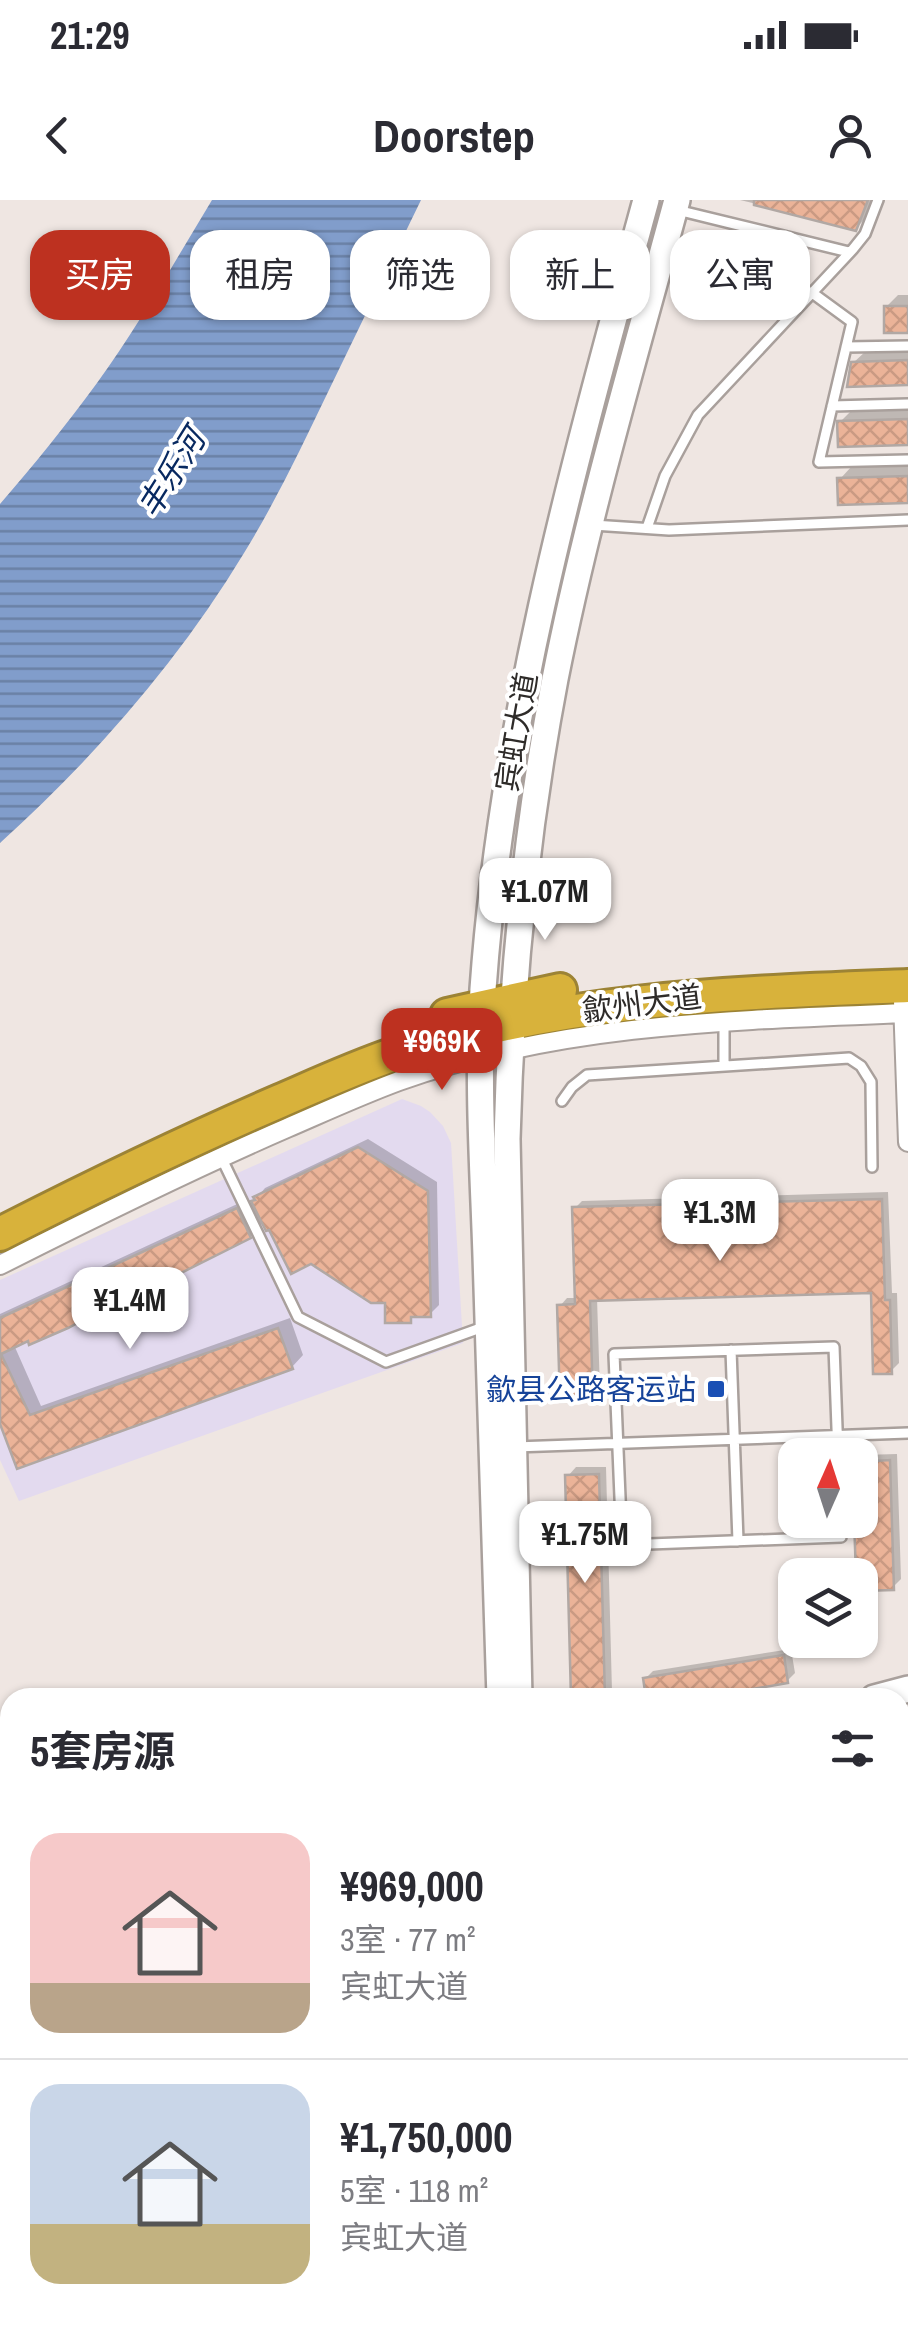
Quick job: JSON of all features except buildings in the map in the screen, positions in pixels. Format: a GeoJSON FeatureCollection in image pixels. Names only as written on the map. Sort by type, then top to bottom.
{"type":"FeatureCollection","features":[{"type":"Feature","properties":{"kind":"highway","name":"歙州大道"},"geometry":{"type":"LineString","coordinates":[[0,1234],[142,1164],[391,1055],[573,1011],[672,997],[906,992]]}},
{"type":"Feature","properties":{"kind":"highway","name":"歙州大道"},"geometry":{"type":"LineString","coordinates":[[0,1208],[132,1143],[383,1034],[496,1028]]}},
{"type":"Feature","properties":{"kind":"main road","name":"宾虹大道"},"geometry":{"type":"LineString","coordinates":[[500,1688],[488,1326],[496,861],[529,657],[587,413],[646,200]]}},
{"type":"Feature","properties":{"kind":"main road","name":"宾虹大道"},"geometry":{"type":"LineString","coordinates":[[519,1688],[507,1139],[496,1028],[565,632],[676,205]]}},
{"type":"Feature","properties":{"kind":"street"},"geometry":{"type":"LineString","coordinates":[[0,1264],[153,1188],[400,1081],[496,1028],[626,1030],[724,1021],[906,992],[908,1142]]}},
{"type":"Feature","properties":{"kind":"lane"},"geometry":{"type":"LineString","coordinates":[[647,528],[665,476],[698,416],[865,234],[878,200]]}},
{"type":"Feature","properties":{"kind":"lane"},"geometry":{"type":"LineString","coordinates":[[676,205],[850,252]]}},
{"type":"Feature","properties":{"kind":"lane"},"geometry":{"type":"LineString","coordinates":[[811,292],[852,322],[820,462],[908,460]]}},
{"type":"Feature","properties":{"kind":"lane"},"geometry":{"type":"LineString","coordinates":[[846,347],[908,346]]}},
{"type":"Feature","properties":{"kind":"lane"},"geometry":{"type":"LineString","coordinates":[[832,406],[908,404]]}},
{"type":"Feature","properties":{"kind":"lane"},"geometry":{"type":"LineString","coordinates":[[590,525],[669,530],[908,520]]}},
{"type":"Feature","properties":{"kind":"lane"},"geometry":{"type":"LineString","coordinates":[[724,1021],[724,1066]]}},
{"type":"Feature","properties":{"kind":"lane"},"geometry":{"type":"LineString","coordinates":[[562,1101],[586,1076],[849,1058],[871,1082],[872,1167]]}},
{"type":"Feature","properties":{"kind":"lane"},"geometry":{"type":"LineString","coordinates":[[221,1158],[298,1318],[386,1362],[488,1326]]}},
{"type":"Feature","properties":{"kind":"lane"},"geometry":{"type":"LineString","coordinates":[[816,1538],[622,1545],[614,1354],[834,1347],[838,1435]]}},
{"type":"Feature","properties":{"kind":"lane"},"geometry":{"type":"LineString","coordinates":[[731,1350],[738,1541]]}},
{"type":"Feature","properties":{"kind":"lane"},"geometry":{"type":"LineString","coordinates":[[512,1447],[908,1433]]}},
{"type":"Feature","properties":{"kind":"shaded area"},"geometry":{"type":"Polygon","coordinates":[[[402,1099],[430,1112],[451,1143],[463,1343],[19,1501],[0,1460],[0,1280],[402,1099]]]}},
{"type":"Feature","properties":{"kind":"water","name":"丰乐河"},"geometry":{"type":"Polygon","coordinates":[[[212,200],[421,200],[406,230],[350,230],[350,320],[363,320],[288,473],[218,593],[133,707],[0,843],[0,504],[62,429],[139,320],[170,320],[170,270],[190,237],[190,320],[330,320],[330,230],[194,230],[212,200]]]}},
{"type":"Feature","properties":{"kind":"place","name":"歙县公路客运站"},"geometry":{"type":"Point","coordinates":[716,1389]}}]}
